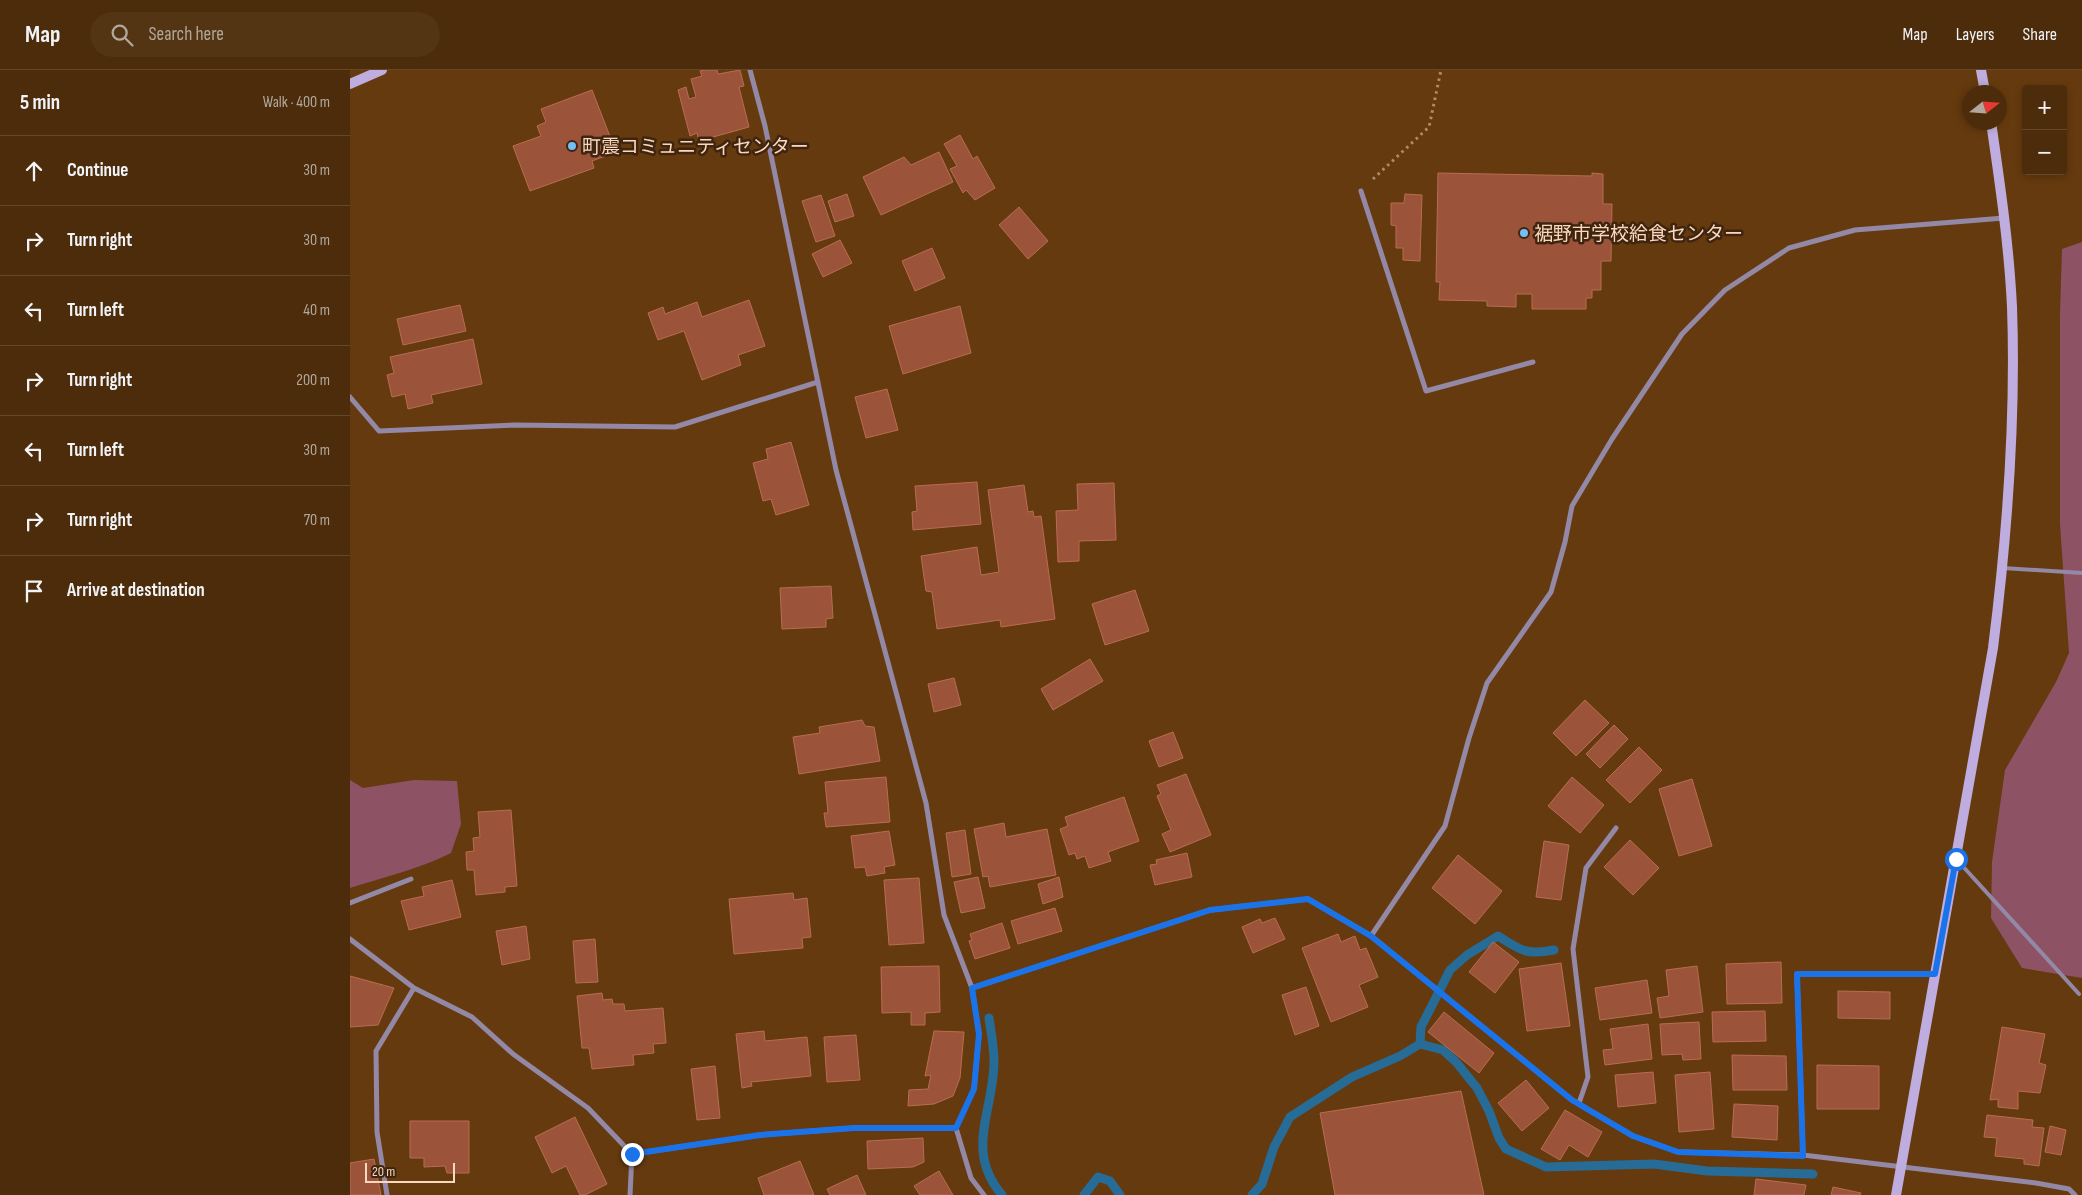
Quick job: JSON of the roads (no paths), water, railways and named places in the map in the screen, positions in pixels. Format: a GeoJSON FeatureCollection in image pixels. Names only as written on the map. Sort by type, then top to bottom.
{"type":"FeatureCollection","features":[{"type":"Feature","properties":{"kind":"street"},"geometry":{"type":"LineString","coordinates":[[350,84],[382,70]]}},
{"type":"Feature","properties":{"kind":"street"},"geometry":{"type":"LineString","coordinates":[[750,70],[765,126],[836,470],[926,803],[944,915],[972,988],[979,1034],[974,1089],[956,1128],[971,1178],[984,1195]]}},
{"type":"Feature","properties":{"kind":"street"},"geometry":{"type":"LineString","coordinates":[[1981,70],[1984,85]]}},
{"type":"Feature","properties":{"kind":"street"},"geometry":{"type":"LineString","coordinates":[[1896,1195],[1993,648],[2003,568],[2011,420],[2012,317],[2005,218],[1992,130]]}},
{"type":"Feature","properties":{"kind":"street"},"geometry":{"type":"LineString","coordinates":[[1360,191],[1426,391],[1534,362]]}},
{"type":"Feature","properties":{"kind":"street"},"geometry":{"type":"LineString","coordinates":[[1371,936],[1445,826],[1469,738],[1487,683],[1551,592],[1565,542],[1572,506],[1612,439],[1682,334],[1726,290],[1789,248],[1855,230],[2005,218]]}},
{"type":"Feature","properties":{"kind":"street"},"geometry":{"type":"LineString","coordinates":[[350,397],[379,431],[516,425],[675,427],[818,382]]}},
{"type":"Feature","properties":{"kind":"street"},"geometry":{"type":"LineString","coordinates":[[1579,1103],[1588,1077],[1573,949],[1586,868],[1616,828]]}},
{"type":"Feature","properties":{"kind":"street"},"geometry":{"type":"LineString","coordinates":[[350,903],[411,879]]}},
{"type":"Feature","properties":{"kind":"street"},"geometry":{"type":"LineString","coordinates":[[972,988],[1210,910],[1308,899],[1371,936],[1572,1100],[1633,1136],[1678,1152],[1803,1156],[2036,1183],[2069,1189],[2075,1195]]}},
{"type":"Feature","properties":{"kind":"street"},"geometry":{"type":"LineString","coordinates":[[350,939],[414,988],[472,1017],[513,1054],[588,1108],[632,1154],[630,1195]]}},
{"type":"Feature","properties":{"kind":"street"},"geometry":{"type":"LineString","coordinates":[[1803,1156],[1797,974],[1935,974]]}},
{"type":"Feature","properties":{"kind":"street"},"geometry":{"type":"LineString","coordinates":[[387,1195],[377,1132],[376,1051],[414,988]]}},
{"type":"Feature","properties":{"kind":"street"},"geometry":{"type":"LineString","coordinates":[[632,1154],[760,1135],[854,1128],[956,1128]]}},
{"type":"Feature","properties":{"kind":"lane"},"geometry":{"type":"LineString","coordinates":[[2003,568],[2082,573]]}},
{"type":"Feature","properties":{"kind":"lane"},"geometry":{"type":"LineString","coordinates":[[1956,859],[2079,994]]}},
{"type":"Feature","properties":{"kind":"waterway"},"geometry":{"type":"LineString","coordinates":[[1420,1044],[1421,1027],[1450,970],[1467,955],[1498,936],[1518,948],[1530,952],[1554,950]]}},
{"type":"Feature","properties":{"kind":"waterway"},"geometry":{"type":"LineString","coordinates":[[989,1018],[994,1061],[983,1146],[985,1162],[991,1178],[1002,1195]]}},
{"type":"Feature","properties":{"kind":"waterway"},"geometry":{"type":"LineString","coordinates":[[1252,1195],[1262,1184],[1274,1147],[1290,1117],[1352,1077],[1400,1056],[1420,1044],[1443,1050],[1456,1062],[1477,1088],[1489,1111],[1499,1138],[1506,1149],[1546,1167],[1654,1164],[1707,1171],[1813,1174]]}},
{"type":"Feature","properties":{"kind":"waterway"},"geometry":{"type":"LineString","coordinates":[[1084,1195],[1098,1177],[1110,1181],[1120,1195]]}},
{"type":"Feature","properties":{"kind":"place","name":"町震コミュニティセンター"},"geometry":{"type":"Point","coordinates":[572,146]}},
{"type":"Feature","properties":{"kind":"place","name":"裾野市学校給食センター"},"geometry":{"type":"Point","coordinates":[1524,233]}}]}
